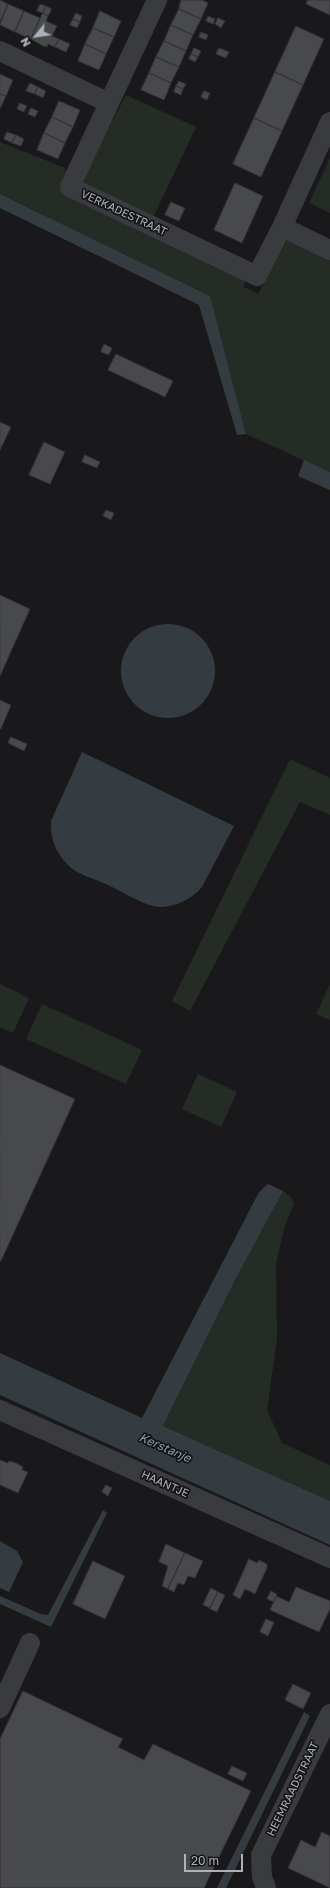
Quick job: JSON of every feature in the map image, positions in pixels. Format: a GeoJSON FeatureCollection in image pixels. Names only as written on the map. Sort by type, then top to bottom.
{"type":"FeatureCollection","features":[{"type":"Feature","properties":{"kind":"street","name":"VERKADESTRAAT"},"geometry":{"type":"LineString","coordinates":[[157,0],[70,187],[257,276],[282,227]]}},
{"type":"Feature","properties":{"kind":"street"},"geometry":{"type":"LineString","coordinates":[[0,51],[109,103]]}},
{"type":"Feature","properties":{"kind":"street"},"geometry":{"type":"LineString","coordinates":[[330,122],[282,227],[330,250]]}},
{"type":"Feature","properties":{"kind":"street","name":"HAANTJE"},"geometry":{"type":"LineString","coordinates":[[0,1410],[330,1558]]}},
{"type":"Feature","properties":{"kind":"street"},"geometry":{"type":"LineString","coordinates":[[0,1708],[30,1643]]}},
{"type":"Feature","properties":{"kind":"street","name":"HEEMRAADSTRAAT"},"geometry":{"type":"LineString","coordinates":[[266,1888],[262,1877],[261,1856],[330,1714]]}},
{"type":"Feature","properties":{"kind":"shaded area"},"geometry":{"type":"Polygon","coordinates":[[[126,95],[196,127],[152,220],[79,184],[126,95]]]}},
{"type":"Feature","properties":{"kind":"shaded area"},"geometry":{"type":"Polygon","coordinates":[[[0,142],[65,168],[64,170],[67,171],[63,180],[246,277],[244,287],[258,294],[287,240],[330,259],[330,472],[246,434],[208,295],[0,194],[0,142]]]}},
{"type":"Feature","properties":{"kind":"shaded area"},"geometry":{"type":"Polygon","coordinates":[[[330,158],[330,213],[309,203],[330,158]]]}},
{"type":"Feature","properties":{"kind":"shaded area"},"geometry":{"type":"Polygon","coordinates":[[[290,759],[330,778],[330,815],[300,802],[190,1011],[172,1001],[290,759]]]}},
{"type":"Feature","properties":{"kind":"shaded area"},"geometry":{"type":"Polygon","coordinates":[[[0,984],[29,998],[13,1033],[0,1027],[0,984]]]}},
{"type":"Feature","properties":{"kind":"shaded area"},"geometry":{"type":"Polygon","coordinates":[[[330,984],[330,1020],[316,1014],[330,984]]]}},
{"type":"Feature","properties":{"kind":"shaded area"},"geometry":{"type":"Polygon","coordinates":[[[42,1004],[142,1050],[126,1084],[26,1039],[42,1004]]]}},
{"type":"Feature","properties":{"kind":"shaded area"},"geometry":{"type":"Polygon","coordinates":[[[198,1074],[237,1092],[221,1127],[182,1109],[198,1074]]]}},
{"type":"Feature","properties":{"kind":"shaded area"},"geometry":{"type":"Polygon","coordinates":[[[283,1191],[291,1197],[294,1203],[284,1229],[276,1264],[277,1339],[267,1410],[282,1443],[330,1465],[330,1501],[163,1426],[234,1282],[283,1191]]]}},
{"type":"Feature","properties":{"kind":"water"},"geometry":{"type":"Polygon","coordinates":[[[0,194],[210,296],[246,434],[237,435],[199,305],[0,208],[0,194]]]}},
{"type":"Feature","properties":{"kind":"water"},"geometry":{"type":"Polygon","coordinates":[[[304,460],[330,472],[330,490],[298,476],[304,460]]]}},
{"type":"Feature","properties":{"kind":"water"},"geometry":{"type":"Polygon","coordinates":[[[168,624],[186,627],[201,638],[212,653],[215,671],[212,689],[201,704],[186,715],[168,718],[150,715],[135,704],[124,689],[121,671],[124,653],[135,638],[150,627],[168,624]]]}},
{"type":"Feature","properties":{"kind":"water"},"geometry":{"type":"Polygon","coordinates":[[[82,752],[234,826],[202,887],[192,896],[180,903],[167,907],[153,906],[106,884],[87,877],[70,867],[61,857],[53,840],[51,821],[82,752]]]}},
{"type":"Feature","properties":{"kind":"water","name":"Kerstanje"},"geometry":{"type":"Polygon","coordinates":[[[268,1184],[283,1191],[234,1282],[163,1426],[330,1501],[330,1545],[0,1395],[0,1353],[142,1418],[259,1192],[268,1184]]]}},
{"type":"Feature","properties":{"kind":"water"},"geometry":{"type":"Polygon","coordinates":[[[103,1510],[107,1513],[51,1627],[0,1604],[0,1596],[41,1614],[48,1615],[103,1510]]]}},
{"type":"Feature","properties":{"kind":"water"},"geometry":{"type":"Polygon","coordinates":[[[0,1541],[17,1551],[23,1562],[9,1592],[0,1588],[0,1541]]]}},
{"type":"Feature","properties":{"kind":"water"},"geometry":{"type":"Polygon","coordinates":[[[304,1712],[310,1716],[226,1888],[217,1888],[304,1712]]]}},
{"type":"Feature","properties":{"kind":"building"},"geometry":{"type":"Polygon","coordinates":[[[0,0],[8,4],[0,22],[0,0]]]}},
{"type":"Feature","properties":{"kind":"building"},"geometry":{"type":"Polygon","coordinates":[[[181,0],[202,0],[208,3],[201,19],[179,9],[181,0]]]}},
{"type":"Feature","properties":{"kind":"building"},"geometry":{"type":"Polygon","coordinates":[[[308,0],[330,0],[330,15],[306,4],[308,0]]]}},
{"type":"Feature","properties":{"kind":"building"},"geometry":{"type":"Polygon","coordinates":[[[8,4],[24,11],[15,32],[0,25],[8,4]]]}},
{"type":"Feature","properties":{"kind":"building"},"geometry":{"type":"Polygon","coordinates":[[[40,4],[46,6],[43,13],[37,11],[40,4]]]}},
{"type":"Feature","properties":{"kind":"building"},"geometry":{"type":"Polygon","coordinates":[[[46,6],[52,9],[48,16],[43,13],[46,6]]]}},
{"type":"Feature","properties":{"kind":"building"},"geometry":{"type":"Polygon","coordinates":[[[179,9],[201,19],[193,35],[171,25],[179,9]]]}},
{"type":"Feature","properties":{"kind":"building"},"geometry":{"type":"Polygon","coordinates":[[[24,11],[40,18],[31,39],[15,32],[24,11]]]}},
{"type":"Feature","properties":{"kind":"building"},"geometry":{"type":"Polygon","coordinates":[[[100,11],[121,21],[114,37],[93,28],[100,11]]]}},
{"type":"Feature","properties":{"kind":"building"},"geometry":{"type":"Polygon","coordinates":[[[43,13],[48,16],[46,21],[57,26],[52,36],[59,39],[55,47],[48,44],[47,47],[43,46],[31,39],[43,13]]]}},
{"type":"Feature","properties":{"kind":"building"},"geometry":{"type":"Polygon","coordinates":[[[76,13],[82,16],[80,22],[73,19],[76,13]]]}},
{"type":"Feature","properties":{"kind":"building"},"geometry":{"type":"Polygon","coordinates":[[[208,16],[215,19],[213,24],[206,21],[208,16]]]}},
{"type":"Feature","properties":{"kind":"building"},"geometry":{"type":"Polygon","coordinates":[[[218,18],[225,21],[221,28],[215,24],[218,18]]]}},
{"type":"Feature","properties":{"kind":"building"},"geometry":{"type":"Polygon","coordinates":[[[73,19],[80,22],[77,28],[70,25],[73,19]]]}},
{"type":"Feature","properties":{"kind":"building"},"geometry":{"type":"Polygon","coordinates":[[[171,25],[193,35],[186,51],[164,41],[171,25]]]}},
{"type":"Feature","properties":{"kind":"building"},"geometry":{"type":"Polygon","coordinates":[[[296,26],[324,39],[303,85],[275,72],[296,26]]]}},
{"type":"Feature","properties":{"kind":"building"},"geometry":{"type":"Polygon","coordinates":[[[93,28],[114,37],[106,54],[85,44],[93,28]]]}},
{"type":"Feature","properties":{"kind":"building"},"geometry":{"type":"Polygon","coordinates":[[[201,32],[208,35],[206,40],[199,37],[201,32]]]}},
{"type":"Feature","properties":{"kind":"building"},"geometry":{"type":"Polygon","coordinates":[[[59,39],[70,44],[66,52],[55,47],[59,39]]]}},
{"type":"Feature","properties":{"kind":"building"},"geometry":{"type":"Polygon","coordinates":[[[164,41],[186,51],[179,67],[156,57],[164,41]]]}},
{"type":"Feature","properties":{"kind":"building"},"geometry":{"type":"Polygon","coordinates":[[[85,44],[106,54],[99,70],[78,61],[85,44]]]}},
{"type":"Feature","properties":{"kind":"building"},"geometry":{"type":"Polygon","coordinates":[[[194,48],[201,51],[198,57],[191,54],[194,48]]]}},
{"type":"Feature","properties":{"kind":"building"},"geometry":{"type":"Polygon","coordinates":[[[219,48],[229,52],[226,58],[216,54],[219,48]]]}},
{"type":"Feature","properties":{"kind":"building"},"geometry":{"type":"Polygon","coordinates":[[[191,54],[198,57],[195,62],[189,59],[191,54]]]}},
{"type":"Feature","properties":{"kind":"building"},"geometry":{"type":"Polygon","coordinates":[[[156,57],[179,67],[171,83],[149,73],[156,57]]]}},
{"type":"Feature","properties":{"kind":"building"},"geometry":{"type":"Polygon","coordinates":[[[275,72],[303,85],[282,131],[254,118],[275,72]]]}},
{"type":"Feature","properties":{"kind":"building"},"geometry":{"type":"Polygon","coordinates":[[[149,73],[171,83],[164,100],[141,90],[149,73]]]}},
{"type":"Feature","properties":{"kind":"building"},"geometry":{"type":"Polygon","coordinates":[[[0,74],[13,80],[6,96],[0,94],[0,74]]]}},
{"type":"Feature","properties":{"kind":"building"},"geometry":{"type":"Polygon","coordinates":[[[179,81],[186,84],[183,89],[176,86],[179,81]]]}},
{"type":"Feature","properties":{"kind":"building"},"geometry":{"type":"Polygon","coordinates":[[[30,83],[38,87],[35,94],[26,91],[30,83]]]}},
{"type":"Feature","properties":{"kind":"building"},"geometry":{"type":"Polygon","coordinates":[[[176,86],[183,89],[181,95],[174,92],[176,86]]]}},
{"type":"Feature","properties":{"kind":"building"},"geometry":{"type":"Polygon","coordinates":[[[38,87],[46,91],[43,98],[35,94],[38,87]]]}},
{"type":"Feature","properties":{"kind":"building"},"geometry":{"type":"Polygon","coordinates":[[[204,91],[210,93],[207,100],[201,97],[204,91]]]}},
{"type":"Feature","properties":{"kind":"building"},"geometry":{"type":"Polygon","coordinates":[[[0,94],[6,96],[0,109],[0,94]]]}},
{"type":"Feature","properties":{"kind":"building"},"geometry":{"type":"Polygon","coordinates":[[[59,101],[80,110],[73,127],[52,117],[59,101]]]}},
{"type":"Feature","properties":{"kind":"building"},"geometry":{"type":"Polygon","coordinates":[[[20,103],[27,106],[24,112],[17,109],[20,103]]]}},
{"type":"Feature","properties":{"kind":"building"},"geometry":{"type":"Polygon","coordinates":[[[31,108],[38,111],[35,117],[28,114],[31,108]]]}},
{"type":"Feature","properties":{"kind":"building"},"geometry":{"type":"Polygon","coordinates":[[[52,117],[73,127],[65,143],[44,133],[52,117]]]}},
{"type":"Feature","properties":{"kind":"building"},"geometry":{"type":"Polygon","coordinates":[[[254,118],[282,131],[261,177],[233,164],[254,118]]]}},
{"type":"Feature","properties":{"kind":"building"},"geometry":{"type":"Polygon","coordinates":[[[7,132],[16,135],[12,143],[4,139],[7,132]]]}},
{"type":"Feature","properties":{"kind":"building"},"geometry":{"type":"Polygon","coordinates":[[[44,133],[65,143],[58,159],[37,150],[44,133]]]}},
{"type":"Feature","properties":{"kind":"building"},"geometry":{"type":"Polygon","coordinates":[[[16,135],[24,139],[21,146],[12,143],[16,135]]]}},
{"type":"Feature","properties":{"kind":"building"},"geometry":{"type":"Polygon","coordinates":[[[235,183],[263,196],[242,243],[214,230],[235,183]]]}},
{"type":"Feature","properties":{"kind":"building"},"geometry":{"type":"Polygon","coordinates":[[[171,202],[185,208],[179,221],[165,215],[171,202]]]}},
{"type":"Feature","properties":{"kind":"building"},"geometry":{"type":"Polygon","coordinates":[[[104,344],[112,348],[109,355],[101,352],[104,344]]]}},
{"type":"Feature","properties":{"kind":"building"},"geometry":{"type":"Polygon","coordinates":[[[116,354],[173,381],[165,397],[108,370],[116,354]]]}},
{"type":"Feature","properties":{"kind":"building"},"geometry":{"type":"Polygon","coordinates":[[[0,422],[11,427],[0,450],[0,422]]]}},
{"type":"Feature","properties":{"kind":"building"},"geometry":{"type":"Polygon","coordinates":[[[44,442],[65,452],[50,484],[29,475],[44,442]]]}},
{"type":"Feature","properties":{"kind":"building"},"geometry":{"type":"Polygon","coordinates":[[[85,455],[100,462],[97,468],[82,462],[85,455]]]}},
{"type":"Feature","properties":{"kind":"building"},"geometry":{"type":"Polygon","coordinates":[[[106,510],[114,513],[111,520],[103,516],[106,510]]]}},
{"type":"Feature","properties":{"kind":"building"},"geometry":{"type":"Polygon","coordinates":[[[0,595],[30,609],[0,676],[0,595]]]}},
{"type":"Feature","properties":{"kind":"building"},"geometry":{"type":"Polygon","coordinates":[[[0,700],[11,705],[1,729],[0,729],[0,700]]]}},
{"type":"Feature","properties":{"kind":"building"},"geometry":{"type":"Polygon","coordinates":[[[11,737],[27,744],[24,751],[8,743],[11,737]]]}},
{"type":"Feature","properties":{"kind":"building"},"geometry":{"type":"Polygon","coordinates":[[[0,1065],[75,1099],[1,1261],[0,1261],[0,1065]]]}},
{"type":"Feature","properties":{"kind":"building"},"geometry":{"type":"Polygon","coordinates":[[[0,1460],[8,1463],[9,1461],[16,1463],[23,1467],[22,1470],[28,1472],[18,1493],[0,1485],[0,1460]]]}},
{"type":"Feature","properties":{"kind":"building"},"geometry":{"type":"Polygon","coordinates":[[[106,1485],[112,1488],[108,1496],[102,1492],[106,1485]]]}},
{"type":"Feature","properties":{"kind":"building"},"geometry":{"type":"Polygon","coordinates":[[[166,1544],[185,1553],[168,1589],[162,1586],[168,1566],[159,1562],[166,1544]]]}},
{"type":"Feature","properties":{"kind":"building"},"geometry":{"type":"Polygon","coordinates":[[[185,1553],[203,1561],[195,1578],[188,1576],[184,1585],[178,1583],[174,1592],[168,1589],[185,1553]]]}},
{"type":"Feature","properties":{"kind":"building"},"geometry":{"type":"Polygon","coordinates":[[[249,1559],[257,1563],[259,1560],[267,1564],[267,1568],[255,1594],[245,1589],[240,1599],[233,1595],[249,1559]]]}},
{"type":"Feature","properties":{"kind":"building"},"geometry":{"type":"Polygon","coordinates":[[[93,1561],[125,1576],[105,1619],[73,1604],[93,1561]]]}},
{"type":"Feature","properties":{"kind":"building"},"geometry":{"type":"Polygon","coordinates":[[[296,1587],[330,1601],[330,1609],[319,1632],[270,1610],[276,1596],[289,1602],[296,1587]]]}},
{"type":"Feature","properties":{"kind":"building"},"geometry":{"type":"Polygon","coordinates":[[[211,1588],[218,1592],[210,1608],[203,1605],[211,1588]]]}},
{"type":"Feature","properties":{"kind":"building"},"geometry":{"type":"Polygon","coordinates":[[[271,1591],[277,1594],[274,1602],[267,1599],[271,1591]]]}},
{"type":"Feature","properties":{"kind":"building"},"geometry":{"type":"Polygon","coordinates":[[[218,1592],[225,1595],[217,1612],[210,1609],[218,1592]]]}},
{"type":"Feature","properties":{"kind":"building"},"geometry":{"type":"Polygon","coordinates":[[[266,1619],[274,1622],[268,1636],[260,1632],[266,1619]]]}},
{"type":"Feature","properties":{"kind":"building"},"geometry":{"type":"Polygon","coordinates":[[[293,1684],[311,1693],[303,1709],[285,1700],[293,1684]]]}},
{"type":"Feature","properties":{"kind":"building"},"geometry":{"type":"Polygon","coordinates":[[[23,1691],[123,1739],[118,1747],[144,1760],[153,1744],[251,1791],[204,1888],[0,1888],[0,1739],[23,1691]]]}},
{"type":"Feature","properties":{"kind":"building"},"geometry":{"type":"Polygon","coordinates":[[[232,1766],[247,1773],[243,1781],[228,1774],[232,1766]]]}},
{"type":"Feature","properties":{"kind":"building"},"geometry":{"type":"Polygon","coordinates":[[[322,1832],[330,1836],[330,1888],[288,1868],[301,1840],[315,1847],[322,1832]]]}}]}
